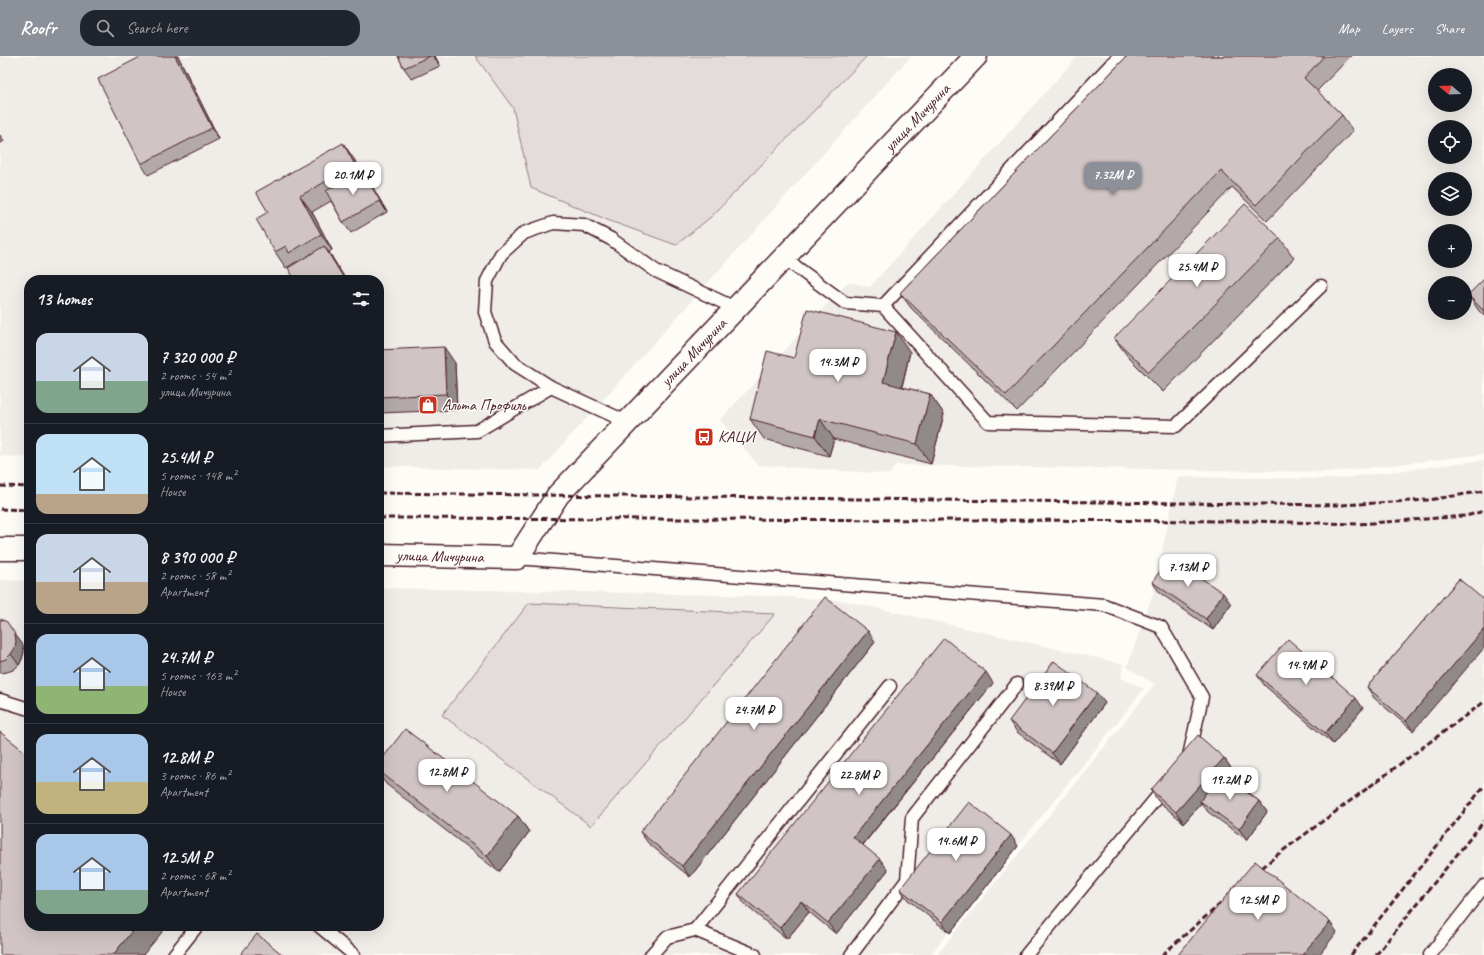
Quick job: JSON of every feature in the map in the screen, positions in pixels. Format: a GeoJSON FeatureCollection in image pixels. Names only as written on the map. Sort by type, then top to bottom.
{"type":"FeatureCollection","features":[{"type":"Feature","properties":{"kind":"street","name":"улица Мичурина"},"geometry":{"type":"LineString","coordinates":[[384,555],[517,558],[558,495],[976,56]]}},
{"type":"Feature","properties":{"kind":"street"},"geometry":{"type":"LineString","coordinates":[[0,549],[24,549]]}},
{"type":"Feature","properties":{"kind":"lane"},"geometry":{"type":"LineString","coordinates":[[883,306],[1119,56]]}},
{"type":"Feature","properties":{"kind":"lane"},"geometry":{"type":"LineString","coordinates":[[627,422],[551,387],[515,364],[495,341],[485,312],[487,281],[501,254],[524,233],[553,223],[584,226],[611,239],[656,271],[735,308]]}},
{"type":"Feature","properties":{"kind":"lane"},"geometry":{"type":"LineString","coordinates":[[784,258],[845,303],[883,306],[988,422],[1176,426],[1321,286]]}},
{"type":"Feature","properties":{"kind":"lane"},"geometry":{"type":"LineString","coordinates":[[384,436],[477,431],[551,387]]}},
{"type":"Feature","properties":{"kind":"lane"},"geometry":{"type":"LineString","coordinates":[[517,558],[1104,605],[1161,627],[1202,697],[1188,759],[1183,765]]}},
{"type":"Feature","properties":{"kind":"lane"},"geometry":{"type":"LineString","coordinates":[[850,955],[908,880],[912,818],[1016,684]]}},
{"type":"Feature","properties":{"kind":"lane"},"geometry":{"type":"LineString","coordinates":[[695,930],[890,686]]}},
{"type":"Feature","properties":{"kind":"lane"},"geometry":{"type":"LineString","coordinates":[[0,700],[24,707]]}},
{"type":"Feature","properties":{"kind":"lane"},"geometry":{"type":"LineString","coordinates":[[1026,955],[1173,777]]}},
{"type":"Feature","properties":{"kind":"lane"},"geometry":{"type":"LineString","coordinates":[[1430,955],[1484,886]]}},
{"type":"Feature","properties":{"kind":"lane"},"geometry":{"type":"LineString","coordinates":[[651,955],[667,937],[695,930],[755,955]]}},
{"type":"Feature","properties":{"kind":"lane"},"geometry":{"type":"LineString","coordinates":[[174,955],[193,931]]}},
{"type":"Feature","properties":{"kind":"lane"},"geometry":{"type":"LineString","coordinates":[[325,931],[354,955]]}},
{"type":"Feature","properties":{"kind":"shaded area"},"geometry":{"type":"Polygon","coordinates":[[[0,56],[911,56],[540,470],[384,466],[384,275],[24,275],[24,457],[0,456],[0,56]]]}},
{"type":"Feature","properties":{"kind":"shaded area"},"geometry":{"type":"Polygon","coordinates":[[[475,56],[867,56],[712,216],[676,245],[610,221],[531,188],[513,108],[475,56]]]}},
{"type":"Feature","properties":{"kind":"shaded area"},"geometry":{"type":"Polygon","coordinates":[[[1078,56],[1484,56],[1484,454],[1332,472],[895,465],[890,474],[758,465],[720,420],[848,282],[870,287],[1078,56]]]}},
{"type":"Feature","properties":{"kind":"shaded area"},"geometry":{"type":"Polygon","coordinates":[[[1484,460],[1484,955],[937,955],[1155,684],[1127,667],[1153,594],[1178,477],[1335,479],[1484,460]]]}},
{"type":"Feature","properties":{"kind":"shaded area"},"geometry":{"type":"Polygon","coordinates":[[[0,580],[24,581],[24,931],[384,931],[384,588],[768,596],[845,601],[1123,664],[1121,678],[1144,689],[930,955],[0,955],[0,580]]]}},
{"type":"Feature","properties":{"kind":"shaded area"},"geometry":{"type":"Polygon","coordinates":[[[529,603],[775,614],[591,826],[442,715],[529,603]]]}},
{"type":"Feature","properties":{"kind":"building"},"geometry":{"type":"Polygon","coordinates":[[[142,56],[175,56],[212,128],[141,164],[98,79],[142,56]]]}},
{"type":"Feature","properties":{"kind":"building"},"geometry":{"type":"Polygon","coordinates":[[[398,56],[430,56],[404,68],[398,56]]]}},
{"type":"Feature","properties":{"kind":"building"},"geometry":{"type":"Polygon","coordinates":[[[1127,56],[1324,56],[1304,78],[1342,115],[1256,205],[1221,171],[1006,395],[900,293],[1127,56]]]}},
{"type":"Feature","properties":{"kind":"building"},"geometry":{"type":"Polygon","coordinates":[[[343,143],[355,165],[300,196],[321,234],[289,253],[286,246],[275,252],[256,219],[268,212],[256,192],[343,143]]]}},
{"type":"Feature","properties":{"kind":"building"},"geometry":{"type":"Polygon","coordinates":[[[362,170],[380,201],[343,222],[326,191],[362,170]]]}},
{"type":"Feature","properties":{"kind":"building"},"geometry":{"type":"Polygon","coordinates":[[[1245,204],[1280,238],[1149,372],[1114,338],[1245,204]]]}},
{"type":"Feature","properties":{"kind":"building"},"geometry":{"type":"Polygon","coordinates":[[[324,246],[342,275],[292,275],[288,268],[324,246]]]}},
{"type":"Feature","properties":{"kind":"building"},"geometry":{"type":"Polygon","coordinates":[[[1484,279],[1484,311],[1472,299],[1472,291],[1484,279]]]}},
{"type":"Feature","properties":{"kind":"building"},"geometry":{"type":"Polygon","coordinates":[[[807,309],[896,332],[883,382],[930,394],[917,444],[820,419],[815,436],[750,419],[767,351],[794,358],[807,309]]]}},
{"type":"Feature","properties":{"kind":"building"},"geometry":{"type":"Polygon","coordinates":[[[444,347],[446,394],[384,397],[384,350],[444,347]]]}},
{"type":"Feature","properties":{"kind":"building"},"geometry":{"type":"Polygon","coordinates":[[[1170,557],[1223,593],[1206,619],[1152,582],[1170,557]]]}},
{"type":"Feature","properties":{"kind":"building"},"geometry":{"type":"Polygon","coordinates":[[[1459,579],[1484,600],[1484,629],[1406,721],[1367,687],[1459,579]]]}},
{"type":"Feature","properties":{"kind":"building"},"geometry":{"type":"Polygon","coordinates":[[[825,597],[868,631],[682,866],[640,832],[825,597]]]}},
{"type":"Feature","properties":{"kind":"building"},"geometry":{"type":"Polygon","coordinates":[[[0,619],[7,622],[15,634],[16,641],[15,648],[11,654],[6,659],[0,661],[0,619]]]}},
{"type":"Feature","properties":{"kind":"building"},"geometry":{"type":"Polygon","coordinates":[[[944,638],[986,672],[853,837],[880,859],[828,923],[801,901],[780,928],[738,894],[944,638]]]}},
{"type":"Feature","properties":{"kind":"building"},"geometry":{"type":"Polygon","coordinates":[[[1288,639],[1356,698],[1325,733],[1257,675],[1288,639]]]}},
{"type":"Feature","properties":{"kind":"building"},"geometry":{"type":"Polygon","coordinates":[[[1054,661],[1097,693],[1052,753],[1009,721],[1054,661]]]}},
{"type":"Feature","properties":{"kind":"building"},"geometry":{"type":"Polygon","coordinates":[[[405,729],[518,816],[487,856],[384,775],[384,756],[405,729]]]}},
{"type":"Feature","properties":{"kind":"building"},"geometry":{"type":"Polygon","coordinates":[[[0,732],[24,751],[24,931],[132,931],[113,955],[0,955],[0,732]]]}},
{"type":"Feature","properties":{"kind":"building"},"geometry":{"type":"Polygon","coordinates":[[[1198,735],[1224,758],[1176,812],[1151,790],[1198,735]]]}},
{"type":"Feature","properties":{"kind":"building"},"geometry":{"type":"Polygon","coordinates":[[[1220,773],[1259,801],[1239,829],[1200,801],[1220,773]]]}},
{"type":"Feature","properties":{"kind":"building"},"geometry":{"type":"Polygon","coordinates":[[[969,802],[1011,835],[942,922],[900,889],[969,802]]]}},
{"type":"Feature","properties":{"kind":"building"},"geometry":{"type":"Polygon","coordinates":[[[1255,861],[1330,922],[1302,955],[1178,955],[1255,861]]]}},
{"type":"Feature","properties":{"kind":"building"},"geometry":{"type":"Polygon","coordinates":[[[257,934],[283,955],[240,955],[257,934]]]}},
{"type":"Feature","properties":{"kind":"railway"},"geometry":{"type":"LineString","coordinates":[[0,486],[24,487]]}},
{"type":"Feature","properties":{"kind":"railway"},"geometry":{"type":"LineString","coordinates":[[384,493],[1340,505],[1429,500],[1484,491]]}},
{"type":"Feature","properties":{"kind":"railway"},"geometry":{"type":"LineString","coordinates":[[0,509],[24,510]]}},
{"type":"Feature","properties":{"kind":"railway"},"geometry":{"type":"LineString","coordinates":[[384,518],[1248,521],[1358,524],[1466,516],[1484,511]]}},
{"type":"Feature","properties":{"kind":"railway"},"geometry":{"type":"LineString","coordinates":[[1255,874],[1277,855],[1484,702]]}},
{"type":"Feature","properties":{"kind":"railway"},"geometry":{"type":"LineString","coordinates":[[1351,955],[1484,786]]}},
{"type":"Feature","properties":{"kind":"railway"},"geometry":{"type":"LineString","coordinates":[[1376,955],[1484,821]]}},
{"type":"Feature","properties":{"kind":"railway"},"geometry":{"type":"LineString","coordinates":[[1162,955],[1226,899]]}},
{"type":"Feature","properties":{"kind":"place","name":"Альта Профиль"},"geometry":{"type":"Point","coordinates":[428,405]}},
{"type":"Feature","properties":{"kind":"place","name":"КАЦИ"},"geometry":{"type":"Point","coordinates":[704,437]}}]}
